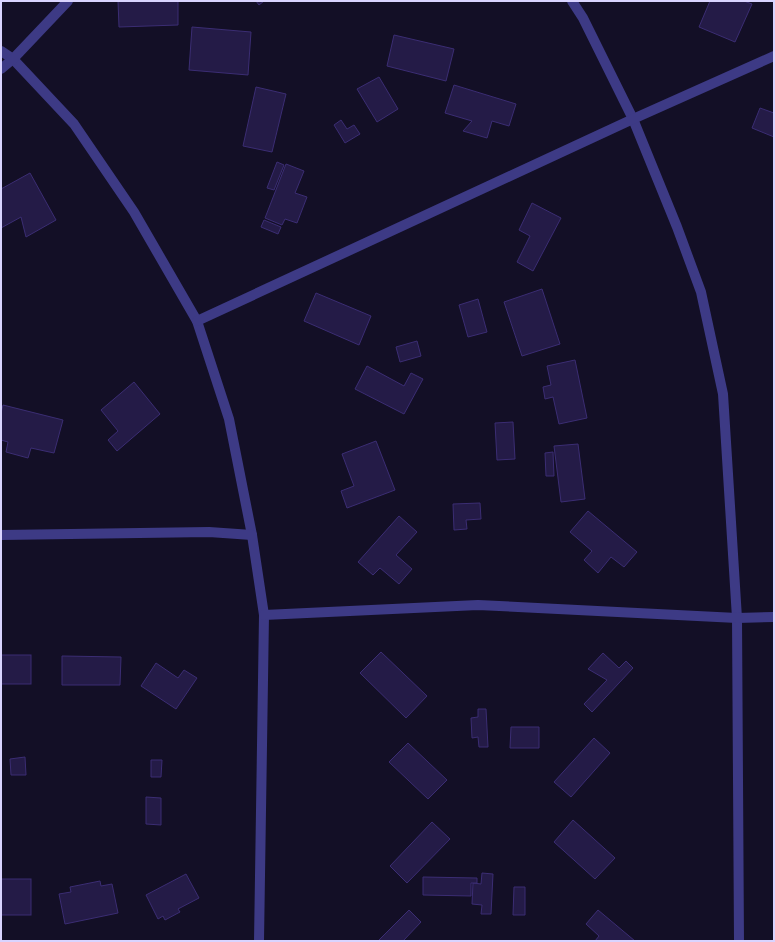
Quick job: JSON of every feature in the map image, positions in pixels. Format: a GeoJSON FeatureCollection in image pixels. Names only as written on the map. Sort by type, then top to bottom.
{"type":"FeatureCollection","features":[{"type":"Feature","properties":{"kind":"street"},"geometry":{"type":"LineString","coordinates":[[1,69],[13,59],[68,1]]}},
{"type":"Feature","properties":{"kind":"street"},"geometry":{"type":"LineString","coordinates":[[572,1],[583,18],[633,119],[677,227],[701,292],[723,394],[737,618],[739,941]]}},
{"type":"Feature","properties":{"kind":"street"},"geometry":{"type":"LineString","coordinates":[[1,51],[13,59],[74,124],[134,212],[197,321],[229,419],[252,535],[264,615],[259,941]]}},
{"type":"Feature","properties":{"kind":"street"},"geometry":{"type":"LineString","coordinates":[[197,321],[633,119],[774,56]]}},
{"type":"Feature","properties":{"kind":"street"},"geometry":{"type":"LineString","coordinates":[[1,535],[209,532],[252,535]]}},
{"type":"Feature","properties":{"kind":"street"},"geometry":{"type":"LineString","coordinates":[[264,615],[478,605],[737,618],[774,617]]}},
{"type":"Feature","properties":{"kind":"building"},"geometry":{"type":"Polygon","coordinates":[[[118,1],[178,1],[178,25],[119,27],[118,1]]]}},
{"type":"Feature","properties":{"kind":"building"},"geometry":{"type":"Polygon","coordinates":[[[256,1],[264,1],[259,5],[256,1]]]}},
{"type":"Feature","properties":{"kind":"building"},"geometry":{"type":"Polygon","coordinates":[[[710,1],[744,1],[752,4],[735,42],[699,27],[710,1]]]}},
{"type":"Feature","properties":{"kind":"building"},"geometry":{"type":"Polygon","coordinates":[[[192,27],[251,32],[248,75],[189,70],[192,27]]]}},
{"type":"Feature","properties":{"kind":"building"},"geometry":{"type":"Polygon","coordinates":[[[394,35],[454,49],[446,81],[387,66],[394,35]]]}},
{"type":"Feature","properties":{"kind":"building"},"geometry":{"type":"Polygon","coordinates":[[[379,77],[398,109],[377,122],[357,89],[379,77]]]}},
{"type":"Feature","properties":{"kind":"building"},"geometry":{"type":"Polygon","coordinates":[[[454,85],[516,104],[509,126],[492,121],[487,138],[463,131],[472,121],[445,113],[454,85]]]}},
{"type":"Feature","properties":{"kind":"building"},"geometry":{"type":"Polygon","coordinates":[[[256,87],[286,94],[272,152],[243,146],[256,87]]]}},
{"type":"Feature","properties":{"kind":"building"},"geometry":{"type":"Polygon","coordinates":[[[760,108],[774,113],[774,137],[752,128],[760,108]]]}},
{"type":"Feature","properties":{"kind":"building"},"geometry":{"type":"Polygon","coordinates":[[[341,120],[347,129],[354,125],[360,134],[345,143],[334,125],[341,120]]]}},
{"type":"Feature","properties":{"kind":"building"},"geometry":{"type":"Polygon","coordinates":[[[277,162],[284,165],[274,190],[267,188],[277,162]]]}},
{"type":"Feature","properties":{"kind":"building"},"geometry":{"type":"Polygon","coordinates":[[[286,164],[304,171],[295,193],[307,197],[297,223],[285,219],[282,225],[265,218],[286,164]]]}},
{"type":"Feature","properties":{"kind":"building"},"geometry":{"type":"Polygon","coordinates":[[[30,173],[56,220],[26,237],[21,217],[1,228],[1,189],[30,173]]]}},
{"type":"Feature","properties":{"kind":"building"},"geometry":{"type":"Polygon","coordinates":[[[532,203],[561,218],[533,271],[517,262],[530,236],[519,230],[532,203]]]}},
{"type":"Feature","properties":{"kind":"building"},"geometry":{"type":"Polygon","coordinates":[[[264,220],[281,227],[278,234],[261,227],[264,220]]]}},
{"type":"Feature","properties":{"kind":"building"},"geometry":{"type":"Polygon","coordinates":[[[542,289],[560,344],[522,356],[504,302],[542,289]]]}},
{"type":"Feature","properties":{"kind":"building"},"geometry":{"type":"Polygon","coordinates":[[[316,293],[371,316],[359,345],[304,321],[316,293]]]}},
{"type":"Feature","properties":{"kind":"building"},"geometry":{"type":"Polygon","coordinates":[[[478,299],[487,332],[468,337],[459,305],[478,299]]]}},
{"type":"Feature","properties":{"kind":"building"},"geometry":{"type":"Polygon","coordinates":[[[417,341],[421,356],[400,362],[396,347],[417,341]]]}},
{"type":"Feature","properties":{"kind":"building"},"geometry":{"type":"Polygon","coordinates":[[[575,360],[587,418],[559,424],[553,397],[545,399],[543,387],[551,385],[547,366],[575,360]]]}},
{"type":"Feature","properties":{"kind":"building"},"geometry":{"type":"Polygon","coordinates":[[[367,366],[404,386],[411,373],[423,379],[404,414],[355,389],[367,366]]]}},
{"type":"Feature","properties":{"kind":"building"},"geometry":{"type":"Polygon","coordinates":[[[134,382],[160,414],[117,451],[108,440],[118,431],[101,410],[134,382]]]}},
{"type":"Feature","properties":{"kind":"building"},"geometry":{"type":"Polygon","coordinates":[[[3,405],[63,420],[54,453],[31,448],[28,458],[6,452],[8,442],[1,440],[1,413],[3,405]]]}},
{"type":"Feature","properties":{"kind":"building"},"geometry":{"type":"Polygon","coordinates":[[[513,422],[515,459],[497,460],[495,423],[513,422]]]}},
{"type":"Feature","properties":{"kind":"building"},"geometry":{"type":"Polygon","coordinates":[[[376,441],[395,490],[347,508],[341,491],[354,486],[342,454],[376,441]]]}},
{"type":"Feature","properties":{"kind":"building"},"geometry":{"type":"Polygon","coordinates":[[[578,444],[585,499],[561,502],[554,446],[578,444]]]}},
{"type":"Feature","properties":{"kind":"building"},"geometry":{"type":"Polygon","coordinates":[[[553,452],[554,476],[546,476],[545,453],[553,452]]]}},
{"type":"Feature","properties":{"kind":"building"},"geometry":{"type":"Polygon","coordinates":[[[480,503],[481,519],[466,520],[467,529],[454,530],[453,504],[480,503]]]}},
{"type":"Feature","properties":{"kind":"building"},"geometry":{"type":"Polygon","coordinates":[[[588,511],[637,552],[624,567],[611,557],[598,573],[584,560],[592,551],[570,532],[588,511]]]}},
{"type":"Feature","properties":{"kind":"building"},"geometry":{"type":"Polygon","coordinates":[[[399,516],[417,532],[396,555],[412,569],[399,584],[380,568],[373,575],[358,562],[399,516]]]}},
{"type":"Feature","properties":{"kind":"building"},"geometry":{"type":"Polygon","coordinates":[[[381,652],[427,696],[406,718],[360,673],[381,652]]]}},
{"type":"Feature","properties":{"kind":"building"},"geometry":{"type":"Polygon","coordinates":[[[603,653],[619,668],[626,661],[633,668],[592,712],[584,704],[607,680],[588,669],[603,653]]]}},
{"type":"Feature","properties":{"kind":"building"},"geometry":{"type":"Polygon","coordinates":[[[1,655],[31,655],[31,684],[1,684],[1,655]]]}},
{"type":"Feature","properties":{"kind":"building"},"geometry":{"type":"Polygon","coordinates":[[[62,656],[121,657],[120,685],[62,685],[62,656]]]}},
{"type":"Feature","properties":{"kind":"building"},"geometry":{"type":"Polygon","coordinates":[[[156,663],[178,678],[184,670],[197,678],[176,709],[141,686],[156,663]]]}},
{"type":"Feature","properties":{"kind":"building"},"geometry":{"type":"Polygon","coordinates":[[[478,709],[486,709],[488,747],[479,747],[478,737],[472,738],[471,718],[478,717],[478,709]]]}},
{"type":"Feature","properties":{"kind":"building"},"geometry":{"type":"Polygon","coordinates":[[[511,727],[539,727],[539,748],[510,748],[511,727]]]}},
{"type":"Feature","properties":{"kind":"building"},"geometry":{"type":"Polygon","coordinates":[[[594,738],[610,753],[571,797],[554,782],[594,738]]]}},
{"type":"Feature","properties":{"kind":"building"},"geometry":{"type":"Polygon","coordinates":[[[408,743],[447,780],[428,799],[389,762],[408,743]]]}},
{"type":"Feature","properties":{"kind":"building"},"geometry":{"type":"Polygon","coordinates":[[[25,757],[26,775],[11,775],[10,759],[25,757]]]}},
{"type":"Feature","properties":{"kind":"building"},"geometry":{"type":"Polygon","coordinates":[[[151,760],[162,760],[161,777],[151,777],[151,760]]]}},
{"type":"Feature","properties":{"kind":"building"},"geometry":{"type":"Polygon","coordinates":[[[146,797],[161,798],[161,825],[146,824],[146,797]]]}},
{"type":"Feature","properties":{"kind":"building"},"geometry":{"type":"Polygon","coordinates":[[[573,820],[615,858],[595,879],[554,842],[573,820]]]}},
{"type":"Feature","properties":{"kind":"building"},"geometry":{"type":"Polygon","coordinates":[[[432,822],[450,839],[407,883],[390,866],[432,822]]]}},
{"type":"Feature","properties":{"kind":"building"},"geometry":{"type":"Polygon","coordinates":[[[482,873],[493,874],[491,914],[481,914],[482,905],[472,904],[473,883],[481,884],[482,873]]]}},
{"type":"Feature","properties":{"kind":"building"},"geometry":{"type":"Polygon","coordinates":[[[186,874],[199,898],[178,909],[180,912],[165,920],[163,916],[158,919],[146,895],[186,874]]]}},
{"type":"Feature","properties":{"kind":"building"},"geometry":{"type":"Polygon","coordinates":[[[423,877],[477,878],[477,883],[471,883],[471,896],[423,895],[423,877]]]}},
{"type":"Feature","properties":{"kind":"building"},"geometry":{"type":"Polygon","coordinates":[[[1,879],[31,879],[31,915],[1,915],[1,879]]]}},
{"type":"Feature","properties":{"kind":"building"},"geometry":{"type":"Polygon","coordinates":[[[100,881],[101,886],[112,884],[118,913],[65,924],[59,894],[71,892],[70,887],[100,881]]]}},
{"type":"Feature","properties":{"kind":"building"},"geometry":{"type":"Polygon","coordinates":[[[514,887],[525,887],[525,915],[513,915],[514,887]]]}},
{"type":"Feature","properties":{"kind":"building"},"geometry":{"type":"Polygon","coordinates":[[[409,910],[421,922],[403,941],[378,941],[409,910]]]}},
{"type":"Feature","properties":{"kind":"building"},"geometry":{"type":"Polygon","coordinates":[[[598,910],[635,941],[595,941],[599,936],[586,924],[598,910]]]}}]}
